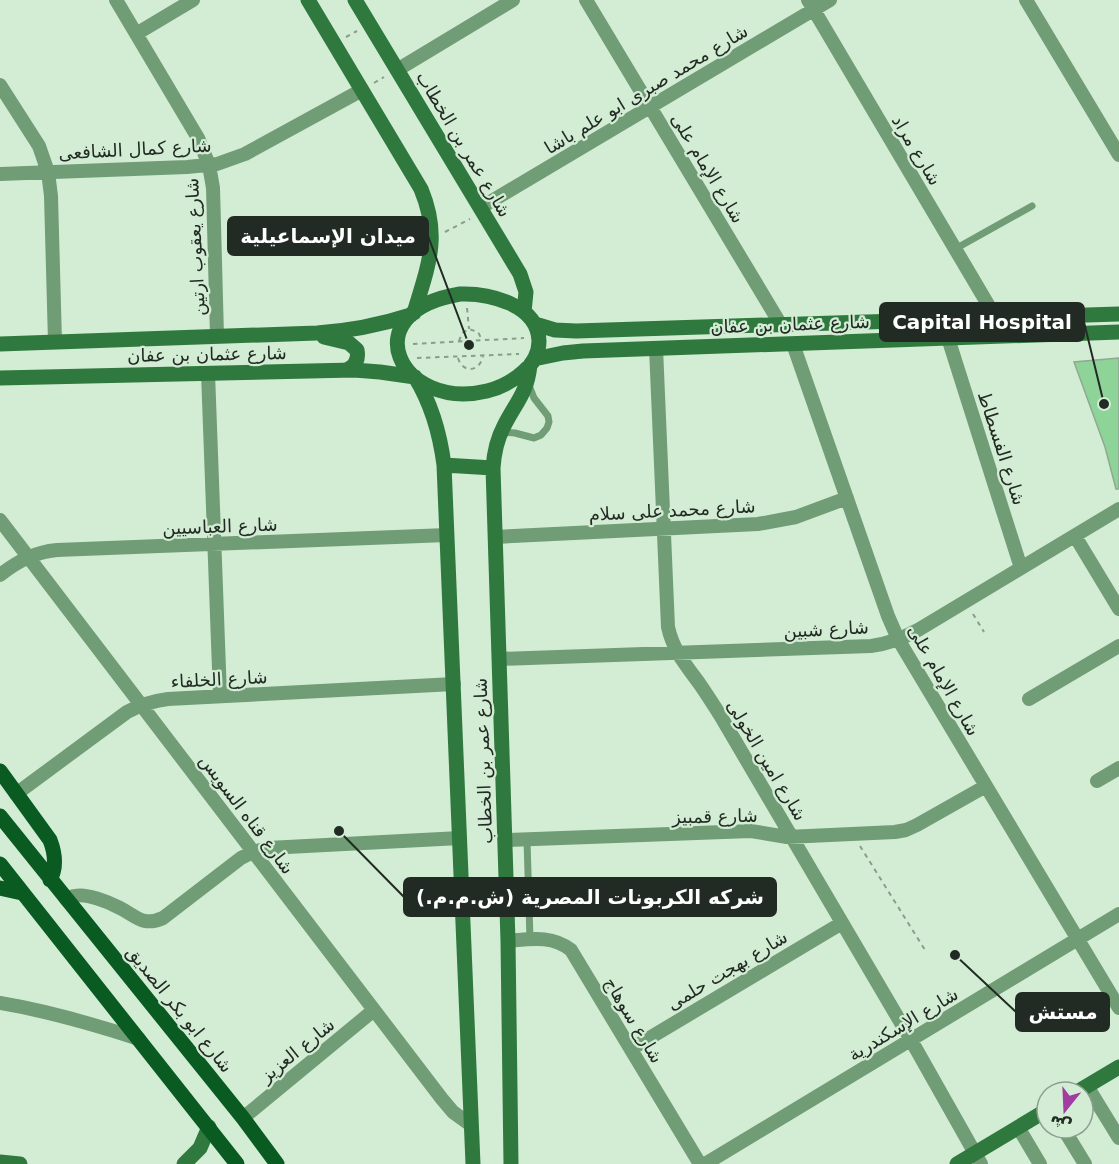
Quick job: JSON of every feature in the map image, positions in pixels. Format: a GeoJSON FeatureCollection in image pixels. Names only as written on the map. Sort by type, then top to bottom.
{"type":"FeatureCollection","features":[{"type":"Feature","properties":{"kind":"main road"},"geometry":{"type":"LineString","coordinates":[[0,771],[50,840],[55,857],[50,880]]}},
{"type":"Feature","properties":{"kind":"main road","name":"شارع ابو بكر الصديق"},"geometry":{"type":"LineString","coordinates":[[0,816],[243,1118],[277,1164]]}},
{"type":"Feature","properties":{"kind":"main road"},"geometry":{"type":"LineString","coordinates":[[0,864],[237,1164]]}},
{"type":"Feature","properties":{"kind":"main road"},"geometry":{"type":"LineString","coordinates":[[0,888],[22,893]]}},
{"type":"Feature","properties":{"kind":"street","name":"شارع يعقوب ارتين"},"geometry":{"type":"LineString","coordinates":[[116,0],[198,138],[209,165],[213,188],[217,336]]}},
{"type":"Feature","properties":{"kind":"street"},"geometry":{"type":"LineString","coordinates":[[136,34],[193,0]]}},
{"type":"Feature","properties":{"kind":"street"},"geometry":{"type":"LineString","coordinates":[[308,0],[421,189],[430,214],[432,239],[429,261],[412,314],[398,336],[399,352],[404,366],[424,384],[441,390],[477,393],[502,386],[532,365]]}},
{"type":"Feature","properties":{"kind":"street","name":"شارع عمر بن الخطاب"},"geometry":{"type":"LineString","coordinates":[[355,0],[522,278],[526,292],[524,312]]}},
{"type":"Feature","properties":{"kind":"street"},"geometry":{"type":"LineString","coordinates":[[397,70],[513,0]]}},
{"type":"Feature","properties":{"kind":"street","name":"شارع الإمام على"},"geometry":{"type":"LineString","coordinates":[[586,0],[781,325]]}},
{"type":"Feature","properties":{"kind":"street","name":"شارع محمد صبرى ابو علم باشا"},"geometry":{"type":"LineString","coordinates":[[481,210],[650,108],[811,5],[830,0]]}},
{"type":"Feature","properties":{"kind":"street"},"geometry":{"type":"LineString","coordinates":[[1026,0],[1115,141],[1119,155]]}},
{"type":"Feature","properties":{"kind":"street","name":"شارع مراد"},"geometry":{"type":"LineString","coordinates":[[811,5],[996,318]]}},
{"type":"Feature","properties":{"kind":"street"},"geometry":{"type":"LineString","coordinates":[[0,85],[39,146],[48,172],[51,196],[54,342]]}},
{"type":"Feature","properties":{"kind":"street","name":"شارع كمال الشافعى"},"geometry":{"type":"LineString","coordinates":[[0,174],[209,165],[224,162],[245,154],[362,90]]}},
{"type":"Feature","properties":{"kind":"street","name":"شارع عثمان بن عفان"},"geometry":{"type":"LineString","coordinates":[[0,344],[307,333],[355,329],[412,314],[436,300],[466,294],[494,297],[524,312]]}},
{"type":"Feature","properties":{"kind":"street"},"geometry":{"type":"LineString","coordinates":[[524,312],[537,331]]}},
{"type":"Feature","properties":{"kind":"street","name":"شارع عثمان بن عفان"},"geometry":{"type":"LineString","coordinates":[[537,331],[1119,314]]}},
{"type":"Feature","properties":{"kind":"street","name":"شارع عمر بن الخطاب"},"geometry":{"type":"LineString","coordinates":[[511,1164],[508,941],[493,468],[496,446],[501,432],[520,400],[532,365],[537,331]]}},
{"type":"Feature","properties":{"kind":"street","name":"شارع عثمان بن عفان"},"geometry":{"type":"LineString","coordinates":[[532,365],[555,354],[576,351],[1119,332]]}},
{"type":"Feature","properties":{"kind":"street"},"geometry":{"type":"LineString","coordinates":[[307,333],[346,342],[355,348],[357,360],[346,370]]}},
{"type":"Feature","properties":{"kind":"street","name":"شارع الفسطاط"},"geometry":{"type":"LineString","coordinates":[[948,338],[1021,568]]}},
{"type":"Feature","properties":{"kind":"street","name":"شارع الإمام على"},"geometry":{"type":"LineString","coordinates":[[792,344],[898,639],[1119,1008]]}},
{"type":"Feature","properties":{"kind":"street","name":"شارع امين الخولى"},"geometry":{"type":"LineString","coordinates":[[656,348],[668,627],[673,645],[720,715],[911,1040],[978,1159]]}},
{"type":"Feature","properties":{"kind":"street","name":"شارع عثمان بن عفان"},"geometry":{"type":"LineString","coordinates":[[0,378],[346,370],[415,377]]}},
{"type":"Feature","properties":{"kind":"street"},"geometry":{"type":"LineString","coordinates":[[208,373],[219,696]]}},
{"type":"Feature","properties":{"kind":"street","name":"شارع عمر بن الخطاب"},"geometry":{"type":"LineString","coordinates":[[415,377],[434,420],[444,465],[473,1164]]}},
{"type":"Feature","properties":{"kind":"street"},"geometry":{"type":"LineString","coordinates":[[444,465],[493,468]]}},
{"type":"Feature","properties":{"kind":"street","name":"شارع محمد على سلام"},"geometry":{"type":"LineString","coordinates":[[495,537],[768,523],[796,517],[847,498]]}},
{"type":"Feature","properties":{"kind":"street","name":"شارع شبين"},"geometry":{"type":"LineString","coordinates":[[499,659],[870,646],[898,639],[918,630],[1119,509]]}},
{"type":"Feature","properties":{"kind":"street","name":"شارع قناه السويس"},"geometry":{"type":"LineString","coordinates":[[0,520],[449,1108],[471,1125]]}},
{"type":"Feature","properties":{"kind":"street","name":"شارع العباسيين"},"geometry":{"type":"LineString","coordinates":[[0,575],[28,557],[57,550],[447,535]]}},
{"type":"Feature","properties":{"kind":"street"},"geometry":{"type":"LineString","coordinates":[[1075,536],[1119,609]]}},
{"type":"Feature","properties":{"kind":"street"},"geometry":{"type":"LineString","coordinates":[[1029,699],[1119,646]]}},
{"type":"Feature","properties":{"kind":"street","name":"شارع الخلفاء"},"geometry":{"type":"LineString","coordinates":[[16,794],[121,716],[141,705],[161,700],[219,696],[454,684]]}},
{"type":"Feature","properties":{"kind":"street"},"geometry":{"type":"LineString","coordinates":[[1097,781],[1119,768]]}},
{"type":"Feature","properties":{"kind":"street","name":"شارع قمبيز"},"geometry":{"type":"LineString","coordinates":[[505,840],[751,831],[783,836],[895,832],[912,828],[986,786]]}},
{"type":"Feature","properties":{"kind":"street"},"geometry":{"type":"LineString","coordinates":[[66,899],[76,895],[89,897],[114,905],[139,920],[149,922],[163,918],[241,858],[253,852],[268,848],[460,838]]}},
{"type":"Feature","properties":{"kind":"street","name":"شارع الإسكندرية"},"geometry":{"type":"LineString","coordinates":[[703,1164],[1119,915]]}},
{"type":"Feature","properties":{"kind":"street","name":"شارع بهجت حلمى"},"geometry":{"type":"LineString","coordinates":[[631,1049],[842,923]]}},
{"type":"Feature","properties":{"kind":"street","name":"شارع سوهاج"},"geometry":{"type":"LineString","coordinates":[[508,941],[542,938],[554,940],[571,950],[703,1164]]}},
{"type":"Feature","properties":{"kind":"street"},"geometry":{"type":"LineString","coordinates":[[0,1003],[94,1024],[139,1040]]}},
{"type":"Feature","properties":{"kind":"street","name":"شارع العزيز"},"geometry":{"type":"LineString","coordinates":[[243,1118],[374,1010]]}},
{"type":"Feature","properties":{"kind":"street"},"geometry":{"type":"LineString","coordinates":[[1095,1081],[1119,1067]]}},
{"type":"Feature","properties":{"kind":"street"},"geometry":{"type":"LineString","coordinates":[[1095,1106],[1119,1138]]}},
{"type":"Feature","properties":{"kind":"street"},"geometry":{"type":"LineString","coordinates":[[957,1164],[978,1159],[1018,1127],[1035,1117]]}},
{"type":"Feature","properties":{"kind":"street"},"geometry":{"type":"LineString","coordinates":[[184,1164],[200,1148],[209,1127]]}},
{"type":"Feature","properties":{"kind":"street"},"geometry":{"type":"LineString","coordinates":[[1018,1127],[1040,1164]]}},
{"type":"Feature","properties":{"kind":"street"},"geometry":{"type":"LineString","coordinates":[[1071,1140],[1085,1164]]}},
{"type":"Feature","properties":{"kind":"street"},"geometry":{"type":"LineString","coordinates":[[0,1162],[20,1164]]}},
{"type":"Feature","properties":{"kind":"lane"},"geometry":{"type":"LineString","coordinates":[[956,249],[1032,206]]}},
{"type":"Feature","properties":{"kind":"lane"},"geometry":{"type":"LineString","coordinates":[[501,432],[534,438],[541,435],[547,428],[548,416],[534,398],[532,365]]}},
{"type":"Feature","properties":{"kind":"lane"},"geometry":{"type":"LineString","coordinates":[[527,840],[530,939]]}},
{"type":"Feature","properties":{"kind":"path"},"geometry":{"type":"LineString","coordinates":[[335,44],[370,24]]}},
{"type":"Feature","properties":{"kind":"path"},"geometry":{"type":"LineString","coordinates":[[362,90],[397,70]]}},
{"type":"Feature","properties":{"kind":"path"},"geometry":{"type":"LineString","coordinates":[[432,239],[481,210]]}},
{"type":"Feature","properties":{"kind":"path"},"geometry":{"type":"LineString","coordinates":[[466,294],[469,329]]}},
{"type":"Feature","properties":{"kind":"path"},"geometry":{"type":"LineString","coordinates":[[459,341],[462,333],[469,329],[478,332],[482,340]]}},
{"type":"Feature","properties":{"kind":"path"},"geometry":{"type":"LineString","coordinates":[[399,352],[459,341],[482,340],[537,331]]}},
{"type":"Feature","properties":{"kind":"path"},"geometry":{"type":"LineString","coordinates":[[399,352],[458,357],[483,356],[532,365]]}},
{"type":"Feature","properties":{"kind":"path"},"geometry":{"type":"LineString","coordinates":[[458,357],[459,363],[465,368],[472,369],[478,367],[483,356]]}},
{"type":"Feature","properties":{"kind":"path"},"geometry":{"type":"LineString","coordinates":[[966,601],[984,632]]}},
{"type":"Feature","properties":{"kind":"path"},"geometry":{"type":"LineString","coordinates":[[852,834],[925,950]]}},
{"type":"Feature","properties":{"kind":"building"},"geometry":{"type":"Polygon","coordinates":[[[1119,358],[1119,489],[1116,489],[1105,447],[1074,362],[1119,358]]]}},
{"type":"Feature","properties":{"kind":"place","name":"ميدان الإسماعيلية"},"geometry":{"type":"Point","coordinates":[469,345]}},
{"type":"Feature","properties":{"kind":"place","name":"Capital Hospital"},"geometry":{"type":"Point","coordinates":[1104,404]}},
{"type":"Feature","properties":{"kind":"place","name":"شركه الكربونات المصرية (ش.م.م.)"},"geometry":{"type":"Point","coordinates":[339,831]}},
{"type":"Feature","properties":{"kind":"place","name":"مستش"},"geometry":{"type":"Point","coordinates":[955,955]}}]}
